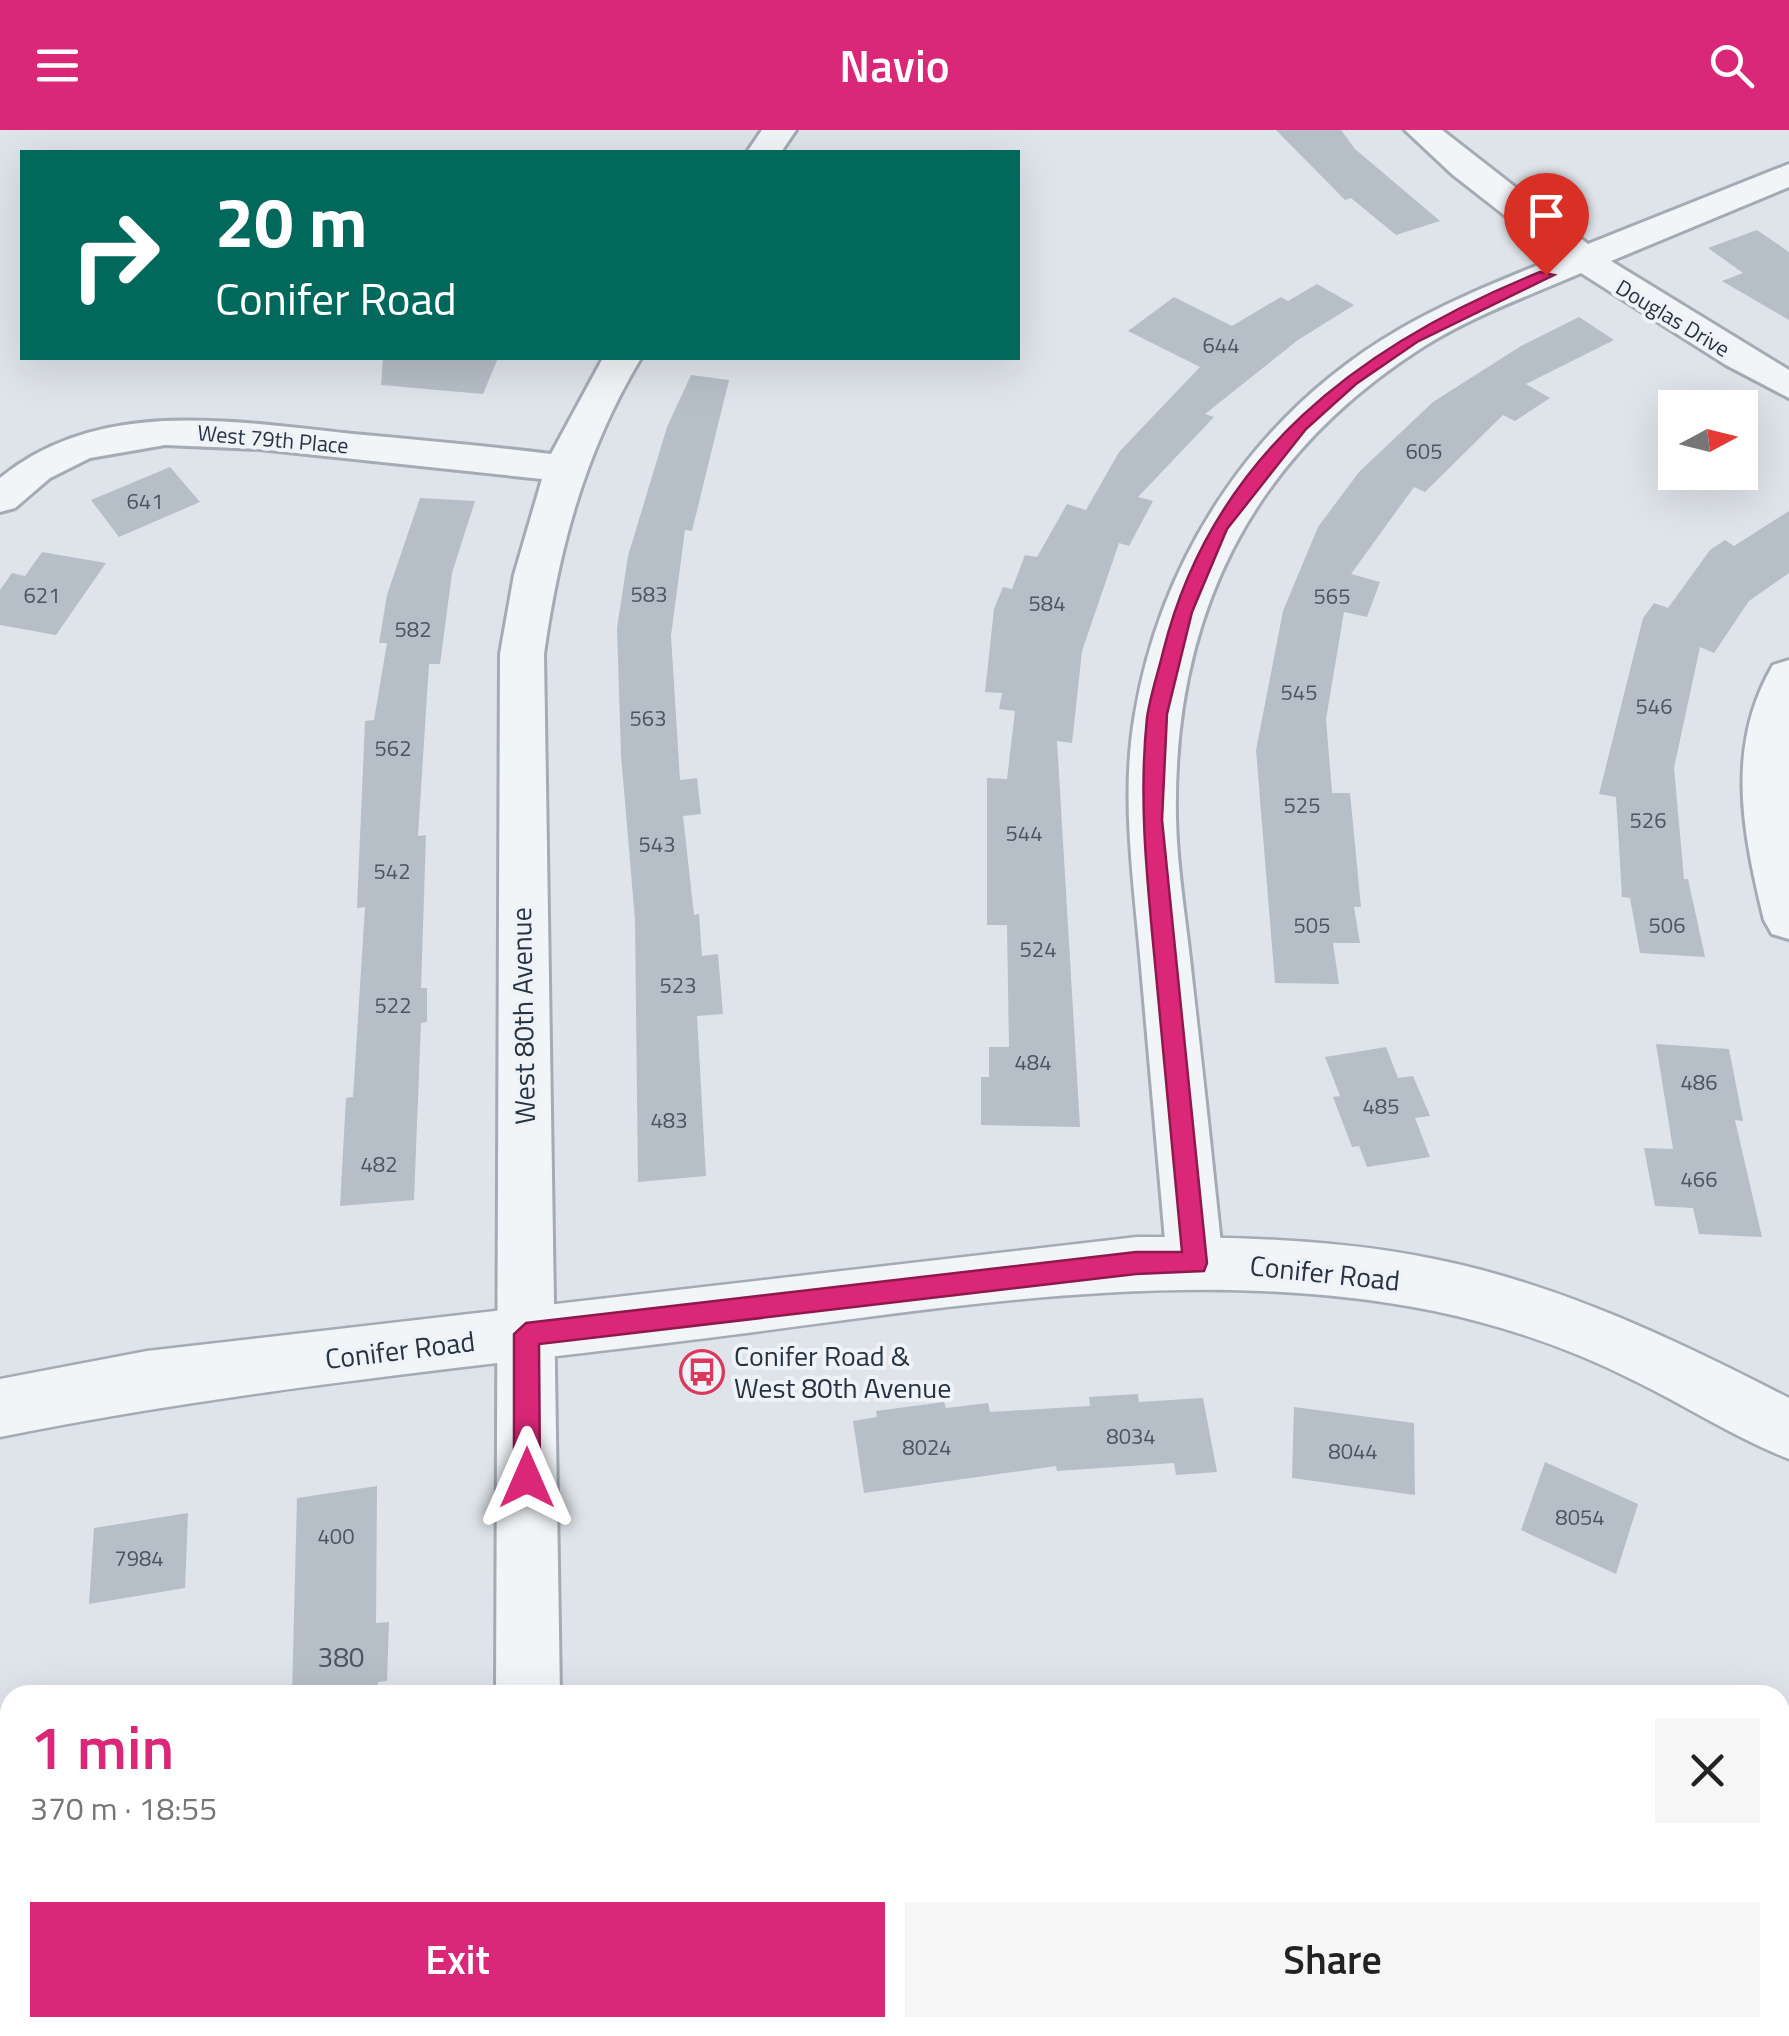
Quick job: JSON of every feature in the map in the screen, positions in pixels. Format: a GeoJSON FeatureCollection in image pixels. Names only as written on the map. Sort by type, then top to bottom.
{"type":"FeatureCollection","features":[{"type":"Feature","properties":{"kind":"street","name":"Douglas Drive"},"geometry":{"type":"LineString","coordinates":[[1422,130],[1478,180],[1582,260],[1649,306],[1789,386]]}},
{"type":"Feature","properties":{"kind":"street"},"geometry":{"type":"LineString","coordinates":[[1195,1263],[1152,820],[1157,714],[1182,612],[1218,527],[1300,425],[1350,381],[1438,322],[1789,174]]}},
{"type":"Feature","properties":{"kind":"street","name":"West 80th Avenue"},"geometry":{"type":"LineString","coordinates":[[528,1685],[522,654],[534,564],[562,468],[621,360]]}},
{"type":"Feature","properties":{"kind":"street","name":"West 79th Place"},"geometry":{"type":"LineString","coordinates":[[0,499],[61,456],[155,433],[217,432],[562,468]]}},
{"type":"Feature","properties":{"kind":"street"},"geometry":{"type":"LineString","coordinates":[[1789,676],[1772,710],[1762,778],[1769,841],[1789,920]]}},
{"type":"Feature","properties":{"kind":"street","name":"Conifer Road"},"geometry":{"type":"LineString","coordinates":[[0,1408],[148,1379],[1136,1263],[1195,1263],[1318,1268],[1434,1285],[1544,1315],[1651,1358],[1789,1430]]}},
{"type":"Feature","properties":{"kind":"building"},"geometry":{"type":"Polygon","coordinates":[[[1276,130],[1341,130],[1355,149],[1440,221],[1396,235],[1351,198],[1345,200],[1276,130]]]}},
{"type":"Feature","properties":{"kind":"building"},"geometry":{"type":"Polygon","coordinates":[[[1757,230],[1789,252],[1789,320],[1722,281],[1743,273],[1708,248],[1757,230]]]}},
{"type":"Feature","properties":{"kind":"building"},"geometry":{"type":"Polygon","coordinates":[[[1317,284],[1354,305],[1298,340],[1205,414],[1214,417],[1138,497],[1153,501],[1129,546],[1119,543],[1082,651],[1072,743],[1057,741],[1080,1127],[981,1125],[981,1077],[989,1077],[989,1047],[1009,1047],[1007,925],[987,925],[987,778],[1007,779],[1015,711],[999,709],[1002,693],[985,692],[994,609],[1003,587],[1012,589],[1025,555],[1037,557],[1067,504],[1086,510],[1119,452],[1200,367],[1128,331],[1174,297],[1232,326],[1281,297],[1288,301],[1317,284]]]}},
{"type":"Feature","properties":{"kind":"building"},"geometry":{"type":"Polygon","coordinates":[[[1579,317],[1614,340],[1526,384],[1550,398],[1515,421],[1503,415],[1425,492],[1414,487],[1351,574],[1380,582],[1367,617],[1344,612],[1326,719],[1332,793],[1350,793],[1361,907],[1354,907],[1360,943],[1333,943],[1339,984],[1275,983],[1256,750],[1283,611],[1318,527],[1359,472],[1433,402],[1521,346],[1579,317]]]}},
{"type":"Feature","properties":{"kind":"building"},"geometry":{"type":"Polygon","coordinates":[[[383,360],[497,360],[483,394],[381,385],[383,360]]]}},
{"type":"Feature","properties":{"kind":"building"},"geometry":{"type":"Polygon","coordinates":[[[691,375],[729,380],[692,531],[685,530],[671,636],[680,780],[697,778],[701,814],[683,816],[694,915],[699,914],[702,956],[718,954],[723,1014],[697,1016],[706,1176],[638,1182],[635,920],[621,755],[617,628],[628,556],[667,427],[691,375]]]}},
{"type":"Feature","properties":{"kind":"building"},"geometry":{"type":"Polygon","coordinates":[[[170,467],[200,502],[119,537],[91,500],[170,467]]]}},
{"type":"Feature","properties":{"kind":"building"},"geometry":{"type":"Polygon","coordinates":[[[420,498],[475,501],[452,573],[440,664],[429,664],[418,836],[426,835],[421,988],[427,988],[427,1022],[421,1023],[414,1200],[340,1206],[346,1098],[353,1097],[365,907],[357,908],[365,721],[374,720],[387,643],[379,643],[387,595],[420,498]]]}},
{"type":"Feature","properties":{"kind":"building"},"geometry":{"type":"Polygon","coordinates":[[[1789,511],[1789,573],[1749,601],[1714,653],[1700,647],[1674,768],[1684,879],[1688,879],[1705,957],[1640,953],[1630,898],[1622,897],[1616,797],[1599,794],[1643,618],[1654,603],[1668,608],[1710,550],[1725,540],[1734,546],[1789,511]]]}},
{"type":"Feature","properties":{"kind":"building"},"geometry":{"type":"Polygon","coordinates":[[[42,552],[106,563],[56,635],[0,625],[0,590],[12,573],[25,576],[42,552]]]}},
{"type":"Feature","properties":{"kind":"building"},"geometry":{"type":"Polygon","coordinates":[[[1656,1044],[1729,1049],[1743,1121],[1735,1120],[1762,1237],[1699,1234],[1693,1208],[1655,1206],[1644,1148],[1673,1149],[1656,1044]]]}},
{"type":"Feature","properties":{"kind":"building"},"geometry":{"type":"Polygon","coordinates":[[[1386,1047],[1398,1078],[1413,1076],[1430,1116],[1415,1118],[1430,1157],[1367,1167],[1359,1146],[1352,1147],[1333,1097],[1340,1096],[1325,1057],[1386,1047]]]}},
{"type":"Feature","properties":{"kind":"building"},"geometry":{"type":"Polygon","coordinates":[[[1138,1394],[1139,1402],[1203,1398],[1217,1472],[1176,1475],[1174,1463],[1057,1471],[1056,1466],[864,1493],[853,1421],[877,1417],[876,1411],[944,1402],[946,1408],[988,1403],[990,1412],[1090,1406],[1089,1397],[1138,1394]]]}},
{"type":"Feature","properties":{"kind":"building"},"geometry":{"type":"Polygon","coordinates":[[[1294,1407],[1414,1423],[1415,1495],[1292,1478],[1294,1407]]]}},
{"type":"Feature","properties":{"kind":"building"},"geometry":{"type":"Polygon","coordinates":[[[1545,1462],[1638,1504],[1616,1574],[1521,1530],[1545,1462]]]}},
{"type":"Feature","properties":{"kind":"building"},"geometry":{"type":"Polygon","coordinates":[[[377,1486],[376,1623],[389,1622],[387,1681],[378,1685],[292,1685],[297,1498],[377,1486]]]}},
{"type":"Feature","properties":{"kind":"building"},"geometry":{"type":"Polygon","coordinates":[[[188,1513],[185,1588],[89,1604],[94,1528],[188,1513]]]}},
{"type":"Feature","properties":{"kind":"place","name":"Conifer Road & West 80th Avenue"},"geometry":{"type":"Point","coordinates":[702,1372]}},
{"type":"Feature","properties":{"kind":"route"},"geometry":{"type":"LineString","coordinates":[[527,1478],[526,1334],[918,1286],[1136,1263],[1195,1263],[1152,820],[1157,714],[1182,612],[1218,527],[1300,425],[1350,381],[1411,338],[1473,305],[1546,275]]}}]}
